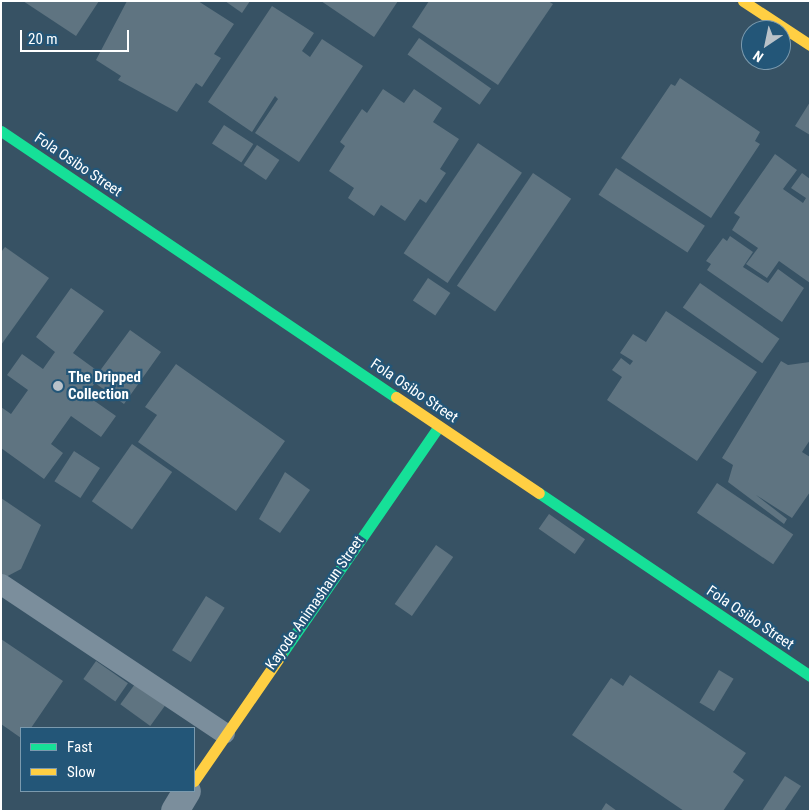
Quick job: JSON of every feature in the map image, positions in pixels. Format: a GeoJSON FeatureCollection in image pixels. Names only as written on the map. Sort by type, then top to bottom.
{"type":"FeatureCollection","features":[{"type":"Feature","properties":{"kind":"street"},"geometry":{"type":"LineString","coordinates":[[743,1],[810,45]]}},
{"type":"Feature","properties":{"kind":"street","name":"Fola Osibo Street"},"geometry":{"type":"LineString","coordinates":[[1,131],[810,676]]}},
{"type":"Feature","properties":{"kind":"street","name":"Kayode Animashaun Street"},"geometry":{"type":"LineString","coordinates":[[195,779],[224,733],[439,426]]}},
{"type":"Feature","properties":{"kind":"street"},"geometry":{"type":"LineString","coordinates":[[175,811],[187,792]]}},
{"type":"Feature","properties":{"kind":"lane"},"geometry":{"type":"LineString","coordinates":[[1,584],[224,733]]}},
{"type":"Feature","properties":{"kind":"building"},"geometry":{"type":"Polygon","coordinates":[[[23,1],[99,1],[76,36],[23,1]]]}},
{"type":"Feature","properties":{"kind":"building"},"geometry":{"type":"Polygon","coordinates":[[[127,1],[198,1],[234,24],[214,54],[221,58],[202,87],[196,83],[177,112],[118,80],[121,76],[96,60],[127,1]]]}},
{"type":"Feature","properties":{"kind":"building"},"geometry":{"type":"Polygon","coordinates":[[[225,1],[250,1],[242,13],[225,1]]]}},
{"type":"Feature","properties":{"kind":"building"},"geometry":{"type":"Polygon","coordinates":[[[321,1],[398,1],[374,37],[321,1]]]}},
{"type":"Feature","properties":{"kind":"building"},"geometry":{"type":"Polygon","coordinates":[[[429,1],[548,1],[553,4],[498,85],[412,27],[429,1]]]}},
{"type":"Feature","properties":{"kind":"building"},"geometry":{"type":"Polygon","coordinates":[[[272,6],[314,33],[302,51],[310,57],[322,39],[363,66],[299,162],[255,133],[278,99],[275,96],[252,132],[208,102],[272,6]]]}},
{"type":"Feature","properties":{"kind":"building"},"geometry":{"type":"Polygon","coordinates":[[[419,38],[491,88],[480,105],[408,54],[419,38]]]}},
{"type":"Feature","properties":{"kind":"building"},"geometry":{"type":"Polygon","coordinates":[[[680,78],[760,132],[755,141],[760,144],[711,218],[621,158],[671,84],[675,86],[680,78]]]}},
{"type":"Feature","properties":{"kind":"building"},"geometry":{"type":"Polygon","coordinates":[[[383,89],[404,103],[414,89],[442,108],[433,122],[459,139],[440,169],[446,173],[426,203],[420,199],[405,221],[381,205],[374,216],[348,198],[354,188],[329,171],[345,146],[340,142],[362,109],[367,113],[383,89]]]}},
{"type":"Feature","properties":{"kind":"building"},"geometry":{"type":"Polygon","coordinates":[[[810,102],[810,135],[795,126],[810,102]]]}},
{"type":"Feature","properties":{"kind":"building"},"geometry":{"type":"Polygon","coordinates":[[[224,125],[253,144],[241,163],[212,143],[224,125]]]}},
{"type":"Feature","properties":{"kind":"building"},"geometry":{"type":"Polygon","coordinates":[[[478,143],[522,173],[448,283],[404,253],[478,143]]]}},
{"type":"Feature","properties":{"kind":"building"},"geometry":{"type":"Polygon","coordinates":[[[257,145],[279,160],[266,180],[244,165],[257,145]]]}},
{"type":"Feature","properties":{"kind":"building"},"geometry":{"type":"Polygon","coordinates":[[[775,154],[797,170],[783,189],[803,203],[806,198],[791,188],[802,173],[810,179],[810,283],[779,261],[767,278],[746,264],[758,248],[732,230],[740,217],[734,213],[775,154]]]}},
{"type":"Feature","properties":{"kind":"building"},"geometry":{"type":"Polygon","coordinates":[[[616,168],[705,226],[687,253],[599,195],[616,168]]]}},
{"type":"Feature","properties":{"kind":"building"},"geometry":{"type":"Polygon","coordinates":[[[533,173],[571,199],[495,311],[457,286],[533,173]]]}},
{"type":"Feature","properties":{"kind":"building"},"geometry":{"type":"Polygon","coordinates":[[[730,236],[753,252],[743,267],[768,283],[778,269],[804,288],[782,322],[707,270],[711,264],[706,261],[723,238],[727,241],[730,236]]]}},
{"type":"Feature","properties":{"kind":"building"},"geometry":{"type":"Polygon","coordinates":[[[5,247],[49,278],[1,345],[1,252],[5,247]]]}},
{"type":"Feature","properties":{"kind":"building"},"geometry":{"type":"Polygon","coordinates":[[[428,278],[450,293],[435,315],[413,300],[428,278]]]}},
{"type":"Feature","properties":{"kind":"building"},"geometry":{"type":"Polygon","coordinates":[[[700,283],[779,339],[762,363],[683,308],[700,283]]]}},
{"type":"Feature","properties":{"kind":"building","name":"The Dripped Collection"},"geometry":{"type":"Polygon","coordinates":[[[71,288],[104,311],[73,353],[99,372],[130,330],[161,352],[124,404],[95,383],[86,395],[116,416],[101,437],[71,416],[51,444],[63,453],[44,479],[1,448],[1,407],[11,414],[28,390],[7,375],[22,354],[43,369],[55,352],[36,337],[71,288]]]}},
{"type":"Feature","properties":{"kind":"building"},"geometry":{"type":"Polygon","coordinates":[[[666,311],[757,372],[697,461],[607,400],[622,377],[612,370],[621,358],[630,365],[633,361],[620,353],[633,334],[646,342],[666,311]]]}},
{"type":"Feature","properties":{"kind":"building"},"geometry":{"type":"Polygon","coordinates":[[[781,361],[788,365],[810,362],[810,440],[802,452],[810,457],[810,492],[792,518],[756,495],[787,519],[784,524],[728,482],[733,465],[722,458],[781,361]]]}},
{"type":"Feature","properties":{"kind":"building"},"geometry":{"type":"Polygon","coordinates":[[[176,364],[285,441],[236,511],[138,442],[157,415],[145,407],[176,364]]]}},
{"type":"Feature","properties":{"kind":"building"},"geometry":{"type":"Polygon","coordinates":[[[132,444],[172,472],[132,529],[92,501],[132,444]]]}},
{"type":"Feature","properties":{"kind":"building"},"geometry":{"type":"Polygon","coordinates":[[[74,451],[100,468],[80,498],[54,481],[74,451]]]}},
{"type":"Feature","properties":{"kind":"building"},"geometry":{"type":"Polygon","coordinates":[[[285,472],[310,490],[280,533],[259,519],[285,472]]]}},
{"type":"Feature","properties":{"kind":"building"},"geometry":{"type":"Polygon","coordinates":[[[717,483],[793,534],[773,564],[697,513],[717,483]]]}},
{"type":"Feature","properties":{"kind":"building"},"geometry":{"type":"Polygon","coordinates":[[[1,498],[41,525],[21,569],[2,579],[1,498]]]}},
{"type":"Feature","properties":{"kind":"building"},"geometry":{"type":"Polygon","coordinates":[[[549,514],[585,539],[575,554],[539,529],[549,514]]]}},
{"type":"Feature","properties":{"kind":"building"},"geometry":{"type":"Polygon","coordinates":[[[436,545],[453,557],[412,616],[395,604],[436,545]]]}},
{"type":"Feature","properties":{"kind":"building"},"geometry":{"type":"Polygon","coordinates":[[[206,596],[225,608],[191,662],[172,650],[206,596]]]}},
{"type":"Feature","properties":{"kind":"building"},"geometry":{"type":"Polygon","coordinates":[[[1,639],[63,681],[32,727],[20,727],[20,737],[1,724],[1,639]]]}},
{"type":"Feature","properties":{"kind":"building"},"geometry":{"type":"Polygon","coordinates":[[[96,661],[128,683],[115,701],[83,679],[96,661]]]}},
{"type":"Feature","properties":{"kind":"building"},"geometry":{"type":"Polygon","coordinates":[[[719,670],[734,679],[714,711],[699,703],[719,670]]]}},
{"type":"Feature","properties":{"kind":"building"},"geometry":{"type":"Polygon","coordinates":[[[630,675],[746,753],[733,772],[744,780],[723,811],[684,811],[572,735],[611,678],[623,686],[630,675]]]}},
{"type":"Feature","properties":{"kind":"building"},"geometry":{"type":"Polygon","coordinates":[[[135,684],[165,706],[150,726],[120,704],[135,684]]]}},
{"type":"Feature","properties":{"kind":"building"},"geometry":{"type":"Polygon","coordinates":[[[785,776],[801,786],[784,811],[762,811],[785,776]]]}},
{"type":"Feature","properties":{"kind":"building"},"geometry":{"type":"Polygon","coordinates":[[[606,803],[617,811],[601,811],[606,803]]]}},
{"type":"Feature","properties":{"kind":"traffic: fast"},"geometry":{"type":"LineString","coordinates":[[1,131],[396,397]]}},
{"type":"Feature","properties":{"kind":"traffic: fast"},"geometry":{"type":"LineString","coordinates":[[281,655],[439,426]]}},
{"type":"Feature","properties":{"kind":"traffic: fast"},"geometry":{"type":"LineString","coordinates":[[539,493],[810,676]]}},
{"type":"Feature","properties":{"kind":"traffic: slow"},"geometry":{"type":"LineString","coordinates":[[743,1],[810,45]]}},
{"type":"Feature","properties":{"kind":"traffic: slow"},"geometry":{"type":"LineString","coordinates":[[396,397],[539,493]]}},
{"type":"Feature","properties":{"kind":"traffic: slow"},"geometry":{"type":"LineString","coordinates":[[195,780],[281,655]]}},
{"type":"Feature","properties":{"kind":"place","name":"The Dripped Collection"},"geometry":{"type":"Point","coordinates":[58,386]}}]}
